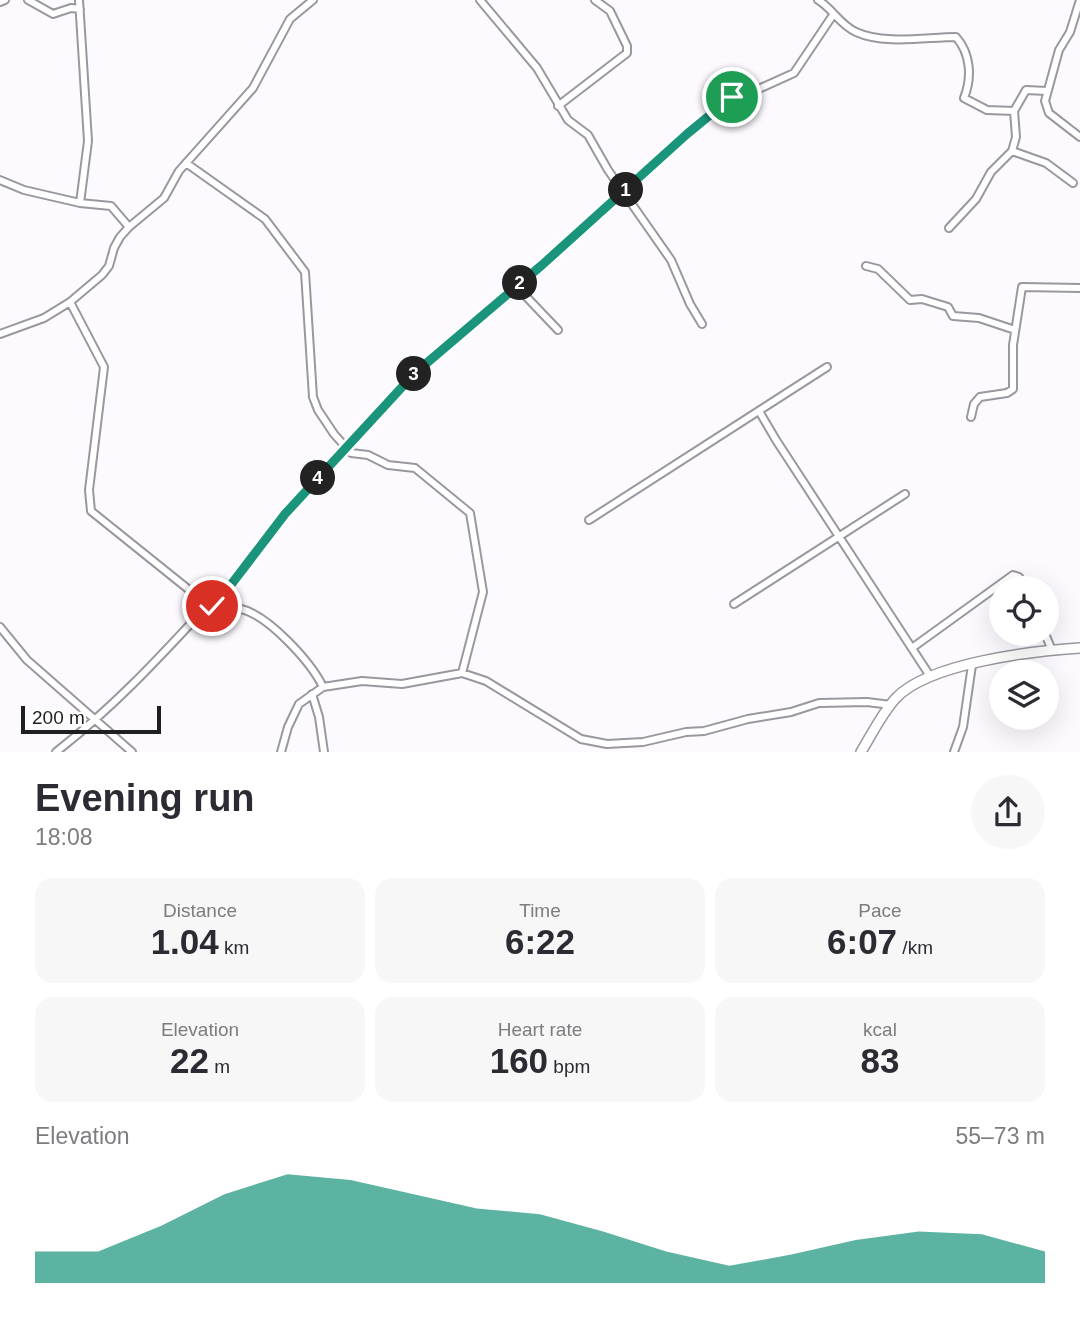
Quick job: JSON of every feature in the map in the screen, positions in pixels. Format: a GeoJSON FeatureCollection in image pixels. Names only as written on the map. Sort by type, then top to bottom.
{"type":"FeatureCollection","features":[{"type":"Feature","properties":{"kind":"highway"},"geometry":{"type":"LineString","coordinates":[[861,752],[891,705],[915,682],[1018,654],[1080,648]]}},
{"type":"Feature","properties":{"kind":"street"},"geometry":{"type":"LineString","coordinates":[[0,2],[5,0]]}},
{"type":"Feature","properties":{"kind":"street"},"geometry":{"type":"LineString","coordinates":[[28,0],[53,14],[71,8],[80,9]]}},
{"type":"Feature","properties":{"kind":"street"},"geometry":{"type":"LineString","coordinates":[[79,0],[88,151],[80,202]]}},
{"type":"Feature","properties":{"kind":"street"},"geometry":{"type":"LineString","coordinates":[[0,334],[44,318],[70,302],[103,275],[109,266],[115,245],[129,227],[164,198],[176,175],[253,88],[286,24],[313,0]]}},
{"type":"Feature","properties":{"kind":"street"},"geometry":{"type":"LineString","coordinates":[[480,0],[537,68],[558,106],[573,124],[587,135],[671,260],[702,324]]}},
{"type":"Feature","properties":{"kind":"street"},"geometry":{"type":"LineString","coordinates":[[558,106],[627,53],[627,46],[610,11],[594,0]]}},
{"type":"Feature","properties":{"kind":"street"},"geometry":{"type":"LineString","coordinates":[[818,0],[833,16],[858,33],[892,39],[956,37],[969,65],[969,86],[965,99],[987,110],[1014,111]]}},
{"type":"Feature","properties":{"kind":"street"},"geometry":{"type":"LineString","coordinates":[[1080,0],[1070,32],[1059,50],[1045,107],[1080,137]]}},
{"type":"Feature","properties":{"kind":"street"},"geometry":{"type":"LineString","coordinates":[[56,752],[95,722],[230,586],[285,514],[415,373],[732,97],[743,96],[794,73],[833,16]]}},
{"type":"Feature","properties":{"kind":"street"},"geometry":{"type":"LineString","coordinates":[[949,228],[976,199],[991,172],[1012,151],[1016,136],[1014,111],[1026,90],[1047,91]]}},
{"type":"Feature","properties":{"kind":"street"},"geometry":{"type":"LineString","coordinates":[[1012,151],[1046,163],[1073,183]]}},
{"type":"Feature","properties":{"kind":"street"},"geometry":{"type":"LineString","coordinates":[[186,163],[265,219],[305,272],[313,397],[318,410],[345,448],[354,455],[368,455],[388,465],[415,468],[470,513],[483,592],[462,673]]}},
{"type":"Feature","properties":{"kind":"street"},"geometry":{"type":"LineString","coordinates":[[0,180],[13,187],[111,206],[129,227]]}},
{"type":"Feature","properties":{"kind":"street"},"geometry":{"type":"LineString","coordinates":[[866,266],[878,269],[910,300],[925,299],[946,306],[953,316],[979,318],[1015,330]]}},
{"type":"Feature","properties":{"kind":"street"},"geometry":{"type":"LineString","coordinates":[[516,286],[558,330]]}},
{"type":"Feature","properties":{"kind":"street"},"geometry":{"type":"LineString","coordinates":[[971,417],[974,404],[980,397],[1012,391],[1015,330],[1022,287],[1080,288]]}},
{"type":"Feature","properties":{"kind":"street"},"geometry":{"type":"LineString","coordinates":[[70,302],[104,367],[89,490],[91,512],[210,605],[221,609],[242,609],[275,629],[310,664],[323,687]]}},
{"type":"Feature","properties":{"kind":"street"},"geometry":{"type":"LineString","coordinates":[[589,520],[827,367]]}},
{"type":"Feature","properties":{"kind":"street"},"geometry":{"type":"LineString","coordinates":[[759,411],[930,676]]}},
{"type":"Feature","properties":{"kind":"street"},"geometry":{"type":"LineString","coordinates":[[734,604],[905,494]]}},
{"type":"Feature","properties":{"kind":"street"},"geometry":{"type":"LineString","coordinates":[[912,648],[989,592]]}},
{"type":"Feature","properties":{"kind":"street"},"geometry":{"type":"LineString","coordinates":[[0,627],[27,660],[132,752]]}},
{"type":"Feature","properties":{"kind":"street"},"geometry":{"type":"LineString","coordinates":[[1050,646],[1052,650]]}},
{"type":"Feature","properties":{"kind":"street"},"geometry":{"type":"LineString","coordinates":[[954,752],[965,717],[972,665]]}},
{"type":"Feature","properties":{"kind":"street"},"geometry":{"type":"LineString","coordinates":[[281,752],[293,713],[299,704],[323,687],[362,681],[402,684],[462,673],[486,681],[588,742],[607,744],[643,742],[686,732],[704,731],[748,719],[791,712],[818,703],[867,702],[891,705]]}},
{"type":"Feature","properties":{"kind":"street"},"geometry":{"type":"LineString","coordinates":[[312,694],[319,717],[324,752]]}},
{"type":"Feature","properties":{"kind":"street"},"geometry":{"type":"LineString","coordinates":[[640,752],[643,742]]}},
{"type":"Feature","properties":{"kind":"route"},"geometry":{"type":"LineString","coordinates":[[212,606],[285,514],[415,373],[732,97]]}}]}
